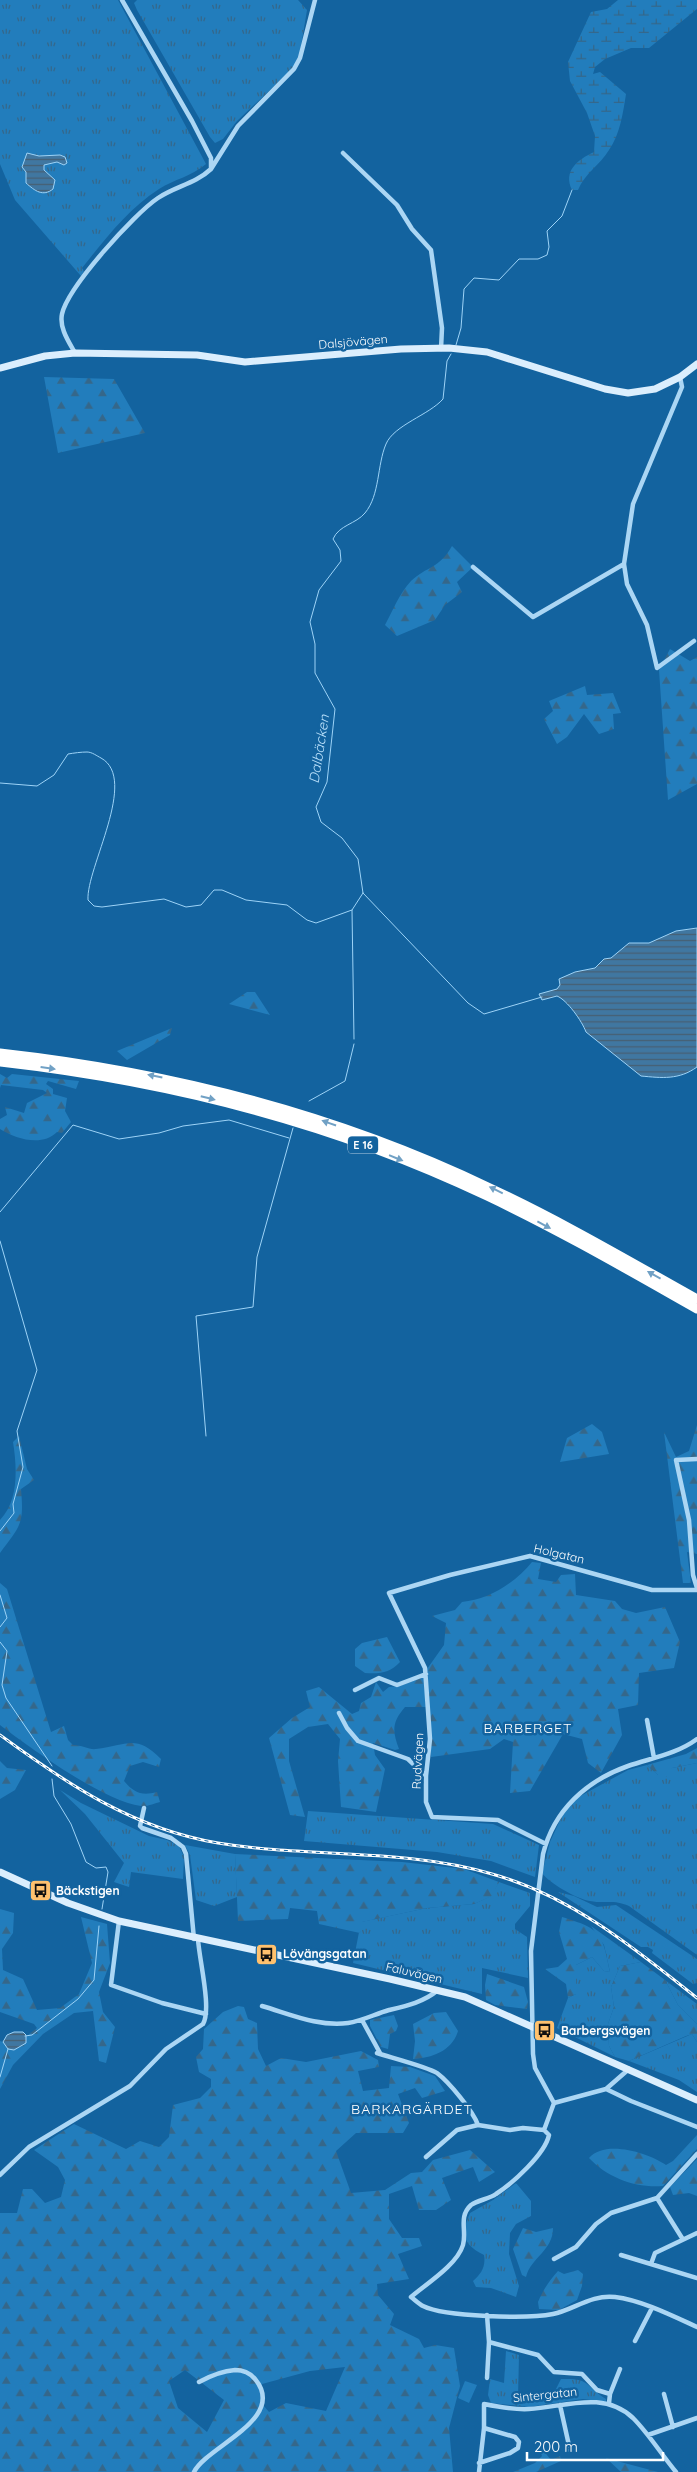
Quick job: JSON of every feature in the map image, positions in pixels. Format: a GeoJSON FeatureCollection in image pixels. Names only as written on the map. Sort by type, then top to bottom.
{"type":"FeatureCollection","features":[{"type":"Feature","properties":{"kind":"highway","name":"E 16"},"geometry":{"type":"LineString","coordinates":[[0,1053],[111,1068],[175,1080],[244,1097],[357,1133],[438,1164],[498,1191],[572,1229],[697,1299]]}},
{"type":"Feature","properties":{"kind":"highway","name":"E 16"},"geometry":{"type":"LineString","coordinates":[[0,1062],[107,1076],[171,1089],[241,1106],[354,1141],[486,1196],[567,1237],[697,1309]]}},
{"type":"Feature","properties":{"kind":"street"},"geometry":{"type":"LineString","coordinates":[[122,0],[192,121],[211,158],[211,169]]}},
{"type":"Feature","properties":{"kind":"street"},"geometry":{"type":"LineString","coordinates":[[75,353],[62,324],[62,314],[76,289],[142,209],[169,191],[192,183],[211,169],[238,126],[294,69],[300,58],[315,0]]}},
{"type":"Feature","properties":{"kind":"street"},"geometry":{"type":"LineString","coordinates":[[343,153],[397,205],[412,229],[431,250],[442,328],[441,349]]}},
{"type":"Feature","properties":{"kind":"street","name":"Dalsjövägen"},"geometry":{"type":"LineString","coordinates":[[0,368],[45,356],[75,353],[197,355],[245,362],[401,349],[441,349],[487,352],[605,389],[628,393],[655,389],[680,377],[697,364]]}},
{"type":"Feature","properties":{"kind":"street"},"geometry":{"type":"LineString","coordinates":[[680,377],[682,387],[633,504],[624,564],[627,584],[647,625],[654,651],[656,668],[694,641]]}},
{"type":"Feature","properties":{"kind":"street"},"geometry":{"type":"LineString","coordinates":[[473,567],[533,617],[624,564]]}},
{"type":"Feature","properties":{"kind":"street"},"geometry":{"type":"LineString","coordinates":[[697,1459],[676,1460],[689,1520],[693,1575],[697,1589]]}},
{"type":"Feature","properties":{"kind":"street","name":"Holgatan"},"geometry":{"type":"LineString","coordinates":[[388,1593],[450,1575],[530,1556],[652,1590],[697,1589]]}},
{"type":"Feature","properties":{"kind":"street","name":"Rudvägen"},"geometry":{"type":"LineString","coordinates":[[388,1593],[425,1668],[430,1739],[426,1776],[426,1802],[432,1817],[498,1820],[546,1844]]}},
{"type":"Feature","properties":{"kind":"street"},"geometry":{"type":"LineString","coordinates":[[354,1690],[379,1678],[397,1685],[426,1674]]}},
{"type":"Feature","properties":{"kind":"street"},"geometry":{"type":"LineString","coordinates":[[339,1713],[347,1728],[358,1741],[408,1759],[426,1776]]}},
{"type":"Feature","properties":{"kind":"street"},"geometry":{"type":"LineString","coordinates":[[647,1720],[654,1758]]}},
{"type":"Feature","properties":{"kind":"street"},"geometry":{"type":"LineString","coordinates":[[544,2130],[554,2102],[535,2068],[532,2026],[531,1951],[546,1844],[556,1821],[574,1798],[613,1772],[654,1758],[697,1739]]}},
{"type":"Feature","properties":{"kind":"street"},"geometry":{"type":"LineString","coordinates":[[0,2175],[29,2147],[130,2086],[166,2048],[203,2024],[206,2014],[186,1854],[178,1842],[140,1826],[144,1808]]}},
{"type":"Feature","properties":{"kind":"street","name":"Faluvägen"},"geometry":{"type":"LineString","coordinates":[[0,1872],[68,1903],[119,1921],[465,1997],[630,2068],[697,2100]]}},
{"type":"Feature","properties":{"kind":"street"},"geometry":{"type":"LineString","coordinates":[[119,1921],[111,1985],[162,2003],[206,2014]]}},
{"type":"Feature","properties":{"kind":"street"},"geometry":{"type":"LineString","coordinates":[[262,2006],[329,2024],[362,2020],[430,1997],[438,1990]]}},
{"type":"Feature","properties":{"kind":"street"},"geometry":{"type":"LineString","coordinates":[[362,2020],[379,2053],[436,2072],[465,2104],[478,2125]]}},
{"type":"Feature","properties":{"kind":"street"},"geometry":{"type":"LineString","coordinates":[[554,2102],[606,2089],[630,2068]]}},
{"type":"Feature","properties":{"kind":"street"},"geometry":{"type":"LineString","coordinates":[[606,2089],[697,2127]]}},
{"type":"Feature","properties":{"kind":"street"},"geometry":{"type":"LineString","coordinates":[[426,2158],[457,2130],[478,2125],[510,2130],[523,2128],[544,2130],[549,2135],[548,2142],[522,2172],[495,2195],[472,2205],[463,2217],[462,2246],[455,2258],[436,2277],[428,2281],[411,2297],[424,2306],[446,2312],[486,2315],[553,2314],[587,2300],[614,2296],[652,2308],[697,2327]]}},
{"type":"Feature","properties":{"kind":"street"},"geometry":{"type":"LineString","coordinates":[[554,2259],[576,2246],[596,2224],[611,2213],[657,2198],[697,2154]]}},
{"type":"Feature","properties":{"kind":"street"},"geometry":{"type":"LineString","coordinates":[[657,2198],[682,2238]]}},
{"type":"Feature","properties":{"kind":"street"},"geometry":{"type":"LineString","coordinates":[[652,2264],[655,2253],[682,2238],[697,2233]]}},
{"type":"Feature","properties":{"kind":"street"},"geometry":{"type":"LineString","coordinates":[[621,2255],[697,2278]]}},
{"type":"Feature","properties":{"kind":"street"},"geometry":{"type":"LineString","coordinates":[[635,2341],[652,2308]]}},
{"type":"Feature","properties":{"kind":"street"},"geometry":{"type":"LineString","coordinates":[[486,2315],[489,2342],[487,2378]]}},
{"type":"Feature","properties":{"kind":"street","name":"Sintergatan"},"geometry":{"type":"LineString","coordinates":[[489,2342],[538,2355],[554,2372],[582,2374],[597,2390],[610,2394]]}},
{"type":"Feature","properties":{"kind":"street"},"geometry":{"type":"LineString","coordinates":[[609,2403],[610,2394],[620,2369]]}},
{"type":"Feature","properties":{"kind":"street"},"geometry":{"type":"LineString","coordinates":[[194,2472],[198,2464],[239,2435],[254,2420],[262,2396],[260,2386],[250,2374],[236,2370],[214,2374],[198,2382]]}},
{"type":"Feature","properties":{"kind":"street"},"geometry":{"type":"LineString","coordinates":[[664,2394],[673,2427]]}},
{"type":"Feature","properties":{"kind":"street","name":"Sintergatan"},"geometry":{"type":"LineString","coordinates":[[484,2428],[484,2404],[504,2408],[529,2409],[560,2406],[582,2401],[609,2403],[632,2417],[676,2472]]}},
{"type":"Feature","properties":{"kind":"street"},"geometry":{"type":"LineString","coordinates":[[560,2406],[570,2450]]}},
{"type":"Feature","properties":{"kind":"street"},"geometry":{"type":"LineString","coordinates":[[648,2435],[697,2418]]}},
{"type":"Feature","properties":{"kind":"street"},"geometry":{"type":"LineString","coordinates":[[478,2463],[510,2453],[518,2448],[519,2442],[515,2436],[484,2428],[478,2463],[479,2472]]}},
{"type":"Feature","properties":{"kind":"green space"},"geometry":{"type":"Polygon","coordinates":[[[0,0],[118,0],[206,164],[159,189],[137,206],[118,225],[82,268],[84,271],[81,276],[15,200],[0,164],[0,0]]]}},
{"type":"Feature","properties":{"kind":"green space"},"geometry":{"type":"Polygon","coordinates":[[[137,0],[298,0],[307,10],[299,58],[290,71],[237,121],[223,139],[215,143],[137,10],[134,3],[137,0]]]}},
{"type":"Feature","properties":{"kind":"green space"},"geometry":{"type":"Polygon","coordinates":[[[618,0],[697,0],[697,9],[649,48],[631,48],[605,59],[595,67],[593,74],[600,72],[626,94],[624,109],[613,144],[578,190],[572,190],[569,177],[573,167],[594,152],[595,136],[587,113],[570,81],[568,62],[591,12],[607,9],[618,0]]]}},
{"type":"Feature","properties":{"kind":"green space"},"geometry":{"type":"Polygon","coordinates":[[[44,377],[114,379],[145,433],[58,453],[44,377]]]}},
{"type":"Feature","properties":{"kind":"green space"},"geometry":{"type":"Polygon","coordinates":[[[452,546],[473,567],[457,582],[462,592],[445,605],[435,620],[397,636],[385,625],[400,597],[411,581],[438,563],[452,546]]]}},
{"type":"Feature","properties":{"kind":"green space"},"geometry":{"type":"Polygon","coordinates":[[[670,649],[690,661],[697,657],[697,784],[668,800],[659,670],[670,649]]]}},
{"type":"Feature","properties":{"kind":"green space"},"geometry":{"type":"Polygon","coordinates":[[[585,686],[587,695],[613,693],[621,713],[613,714],[614,729],[599,734],[584,714],[567,737],[557,744],[544,719],[553,711],[549,701],[585,686]]]}},
{"type":"Feature","properties":{"kind":"green space"},"geometry":{"type":"Polygon","coordinates":[[[247,992],[255,992],[270,1015],[229,1004],[247,992]]]}},
{"type":"Feature","properties":{"kind":"green space"},"geometry":{"type":"Polygon","coordinates":[[[172,1028],[170,1035],[127,1060],[117,1051],[172,1028]]]}},
{"type":"Feature","properties":{"kind":"green space"},"geometry":{"type":"Polygon","coordinates":[[[0,1074],[7,1078],[12,1074],[79,1081],[76,1089],[48,1081],[46,1084],[53,1089],[53,1094],[67,1098],[65,1111],[71,1122],[62,1133],[57,1132],[51,1137],[37,1140],[14,1136],[0,1129],[0,1119],[7,1115],[5,1107],[24,1113],[27,1103],[47,1093],[43,1090],[1,1085],[0,1088],[0,1074]]]}},
{"type":"Feature","properties":{"kind":"green space"},"geometry":{"type":"Polygon","coordinates":[[[592,1424],[602,1432],[609,1454],[560,1462],[567,1438],[592,1424]]]}},
{"type":"Feature","properties":{"kind":"green space"},"geometry":{"type":"Polygon","coordinates":[[[697,1425],[697,1554],[687,1552],[691,1583],[683,1583],[664,1432],[676,1457],[689,1451],[697,1425]]]}},
{"type":"Feature","properties":{"kind":"green space"},"geometry":{"type":"Polygon","coordinates":[[[19,1436],[27,1469],[34,1480],[21,1489],[22,1510],[20,1524],[0,1553],[0,1520],[11,1503],[14,1494],[16,1473],[13,1442],[19,1436]]]}},
{"type":"Feature","properties":{"kind":"green space"},"geometry":{"type":"Polygon","coordinates":[[[532,1562],[541,1563],[538,1579],[556,1582],[561,1575],[575,1574],[576,1595],[615,1601],[622,1609],[636,1613],[665,1607],[680,1642],[674,1668],[639,1673],[638,1705],[618,1709],[622,1735],[601,1773],[588,1763],[582,1739],[563,1734],[530,1791],[510,1793],[513,1742],[504,1739],[490,1749],[431,1757],[427,1669],[444,1645],[446,1623],[432,1616],[455,1610],[462,1602],[472,1601],[492,1594],[510,1583],[532,1562]]]}},
{"type":"Feature","properties":{"kind":"green space"},"geometry":{"type":"Polygon","coordinates":[[[0,1583],[7,1589],[51,1732],[64,1726],[68,1740],[73,1745],[91,1749],[130,1743],[144,1746],[152,1751],[161,1759],[159,1767],[143,1762],[130,1766],[124,1781],[139,1793],[157,1792],[160,1802],[141,1806],[107,1795],[68,1773],[0,1725],[0,1583]]]}},
{"type":"Feature","properties":{"kind":"green space"},"geometry":{"type":"Polygon","coordinates":[[[387,1637],[400,1662],[396,1666],[384,1672],[365,1673],[355,1666],[355,1649],[362,1643],[387,1637]]]}},
{"type":"Feature","properties":{"kind":"green space"},"geometry":{"type":"Polygon","coordinates":[[[424,1677],[426,1707],[405,1707],[394,1727],[399,1749],[395,1750],[373,1743],[375,1755],[385,1769],[376,1812],[341,1807],[338,1761],[340,1739],[328,1724],[308,1727],[289,1739],[289,1761],[305,1817],[290,1815],[269,1738],[292,1718],[310,1707],[306,1691],[319,1687],[352,1714],[359,1711],[361,1703],[371,1697],[376,1682],[383,1692],[389,1687],[400,1686],[424,1677]]]}},
{"type":"Feature","properties":{"kind":"green space"},"geometry":{"type":"Polygon","coordinates":[[[697,1748],[697,1763],[672,1768],[668,1777],[658,1775],[647,1765],[686,1754],[697,1748]]]}},
{"type":"Feature","properties":{"kind":"green space"},"geometry":{"type":"Polygon","coordinates":[[[0,1761],[7,1768],[26,1770],[15,1790],[0,1799],[0,1761]]]}},
{"type":"Feature","properties":{"kind":"green space"},"geometry":{"type":"Polygon","coordinates":[[[697,1763],[697,1955],[629,1906],[618,1903],[590,1901],[578,1897],[557,1886],[542,1873],[550,1842],[562,1816],[575,1799],[628,1770],[647,1765],[658,1775],[672,1768],[697,1763]]]}},
{"type":"Feature","properties":{"kind":"green space"},"geometry":{"type":"Polygon","coordinates":[[[60,1790],[81,1803],[149,1836],[167,1840],[179,1846],[184,1857],[183,1879],[131,1872],[129,1887],[114,1882],[124,1863],[85,1814],[60,1790]]]}},
{"type":"Feature","properties":{"kind":"green space"},"geometry":{"type":"Polygon","coordinates":[[[308,1811],[493,1824],[539,1845],[535,1877],[491,1861],[437,1852],[304,1841],[308,1811]]]}},
{"type":"Feature","properties":{"kind":"green space"},"geometry":{"type":"Polygon","coordinates":[[[185,1845],[235,1854],[237,1897],[214,1906],[196,1900],[190,1855],[185,1845]]]}},
{"type":"Feature","properties":{"kind":"green space"},"geometry":{"type":"Polygon","coordinates":[[[235,1854],[402,1862],[464,1869],[499,1882],[492,1896],[474,1904],[427,1908],[362,1922],[360,1933],[319,1924],[317,1911],[290,1908],[288,1919],[238,1921],[235,1854]]]}},
{"type":"Feature","properties":{"kind":"green space"},"geometry":{"type":"Polygon","coordinates":[[[499,1882],[530,1893],[530,1906],[515,1924],[515,1929],[527,1937],[528,1978],[482,1968],[482,1994],[353,1963],[361,1922],[427,1908],[474,1904],[491,1896],[499,1882]]]}},
{"type":"Feature","properties":{"kind":"green space"},"geometry":{"type":"Polygon","coordinates":[[[558,1892],[574,1896],[597,1907],[616,1905],[697,1959],[697,1983],[693,1984],[652,1953],[653,1950],[648,1947],[641,1947],[558,1892]]]}},
{"type":"Feature","properties":{"kind":"green space"},"geometry":{"type":"Polygon","coordinates":[[[0,1909],[14,1913],[13,1933],[2,1949],[3,1970],[23,1979],[37,2010],[60,2008],[79,1994],[92,1963],[81,1917],[107,1924],[110,1963],[99,1992],[103,2012],[115,2027],[106,2063],[99,2061],[93,2011],[74,2013],[43,2034],[13,2065],[0,2089],[0,2041],[14,2046],[37,2028],[34,2024],[0,2012],[0,1909]]]}},
{"type":"Feature","properties":{"kind":"green space"},"geometry":{"type":"Polygon","coordinates":[[[562,1917],[585,1925],[598,1934],[605,1948],[610,1972],[604,1971],[592,1957],[576,1965],[576,1994],[568,1998],[566,1984],[545,1969],[558,1967],[567,1959],[559,1932],[562,1917]]]}},
{"type":"Feature","properties":{"kind":"green space"},"geometry":{"type":"Polygon","coordinates":[[[591,1926],[641,1962],[620,1966],[611,1987],[614,2007],[608,2024],[609,2046],[615,2057],[557,2028],[568,1998],[576,1994],[576,1965],[592,1957],[604,1971],[610,1972],[604,1945],[591,1926]]]}},
{"type":"Feature","properties":{"kind":"green space"},"geometry":{"type":"Polygon","coordinates":[[[641,1962],[665,1980],[678,2005],[697,2024],[697,2042],[692,2034],[629,2061],[615,2057],[609,2046],[608,2024],[614,2007],[611,1987],[620,1966],[641,1962]]]}},
{"type":"Feature","properties":{"kind":"green space"},"geometry":{"type":"Polygon","coordinates":[[[487,1974],[524,1987],[528,2002],[527,2009],[495,2005],[486,2000],[485,1985],[487,1974]]]}},
{"type":"Feature","properties":{"kind":"green space"},"geometry":{"type":"Polygon","coordinates":[[[665,1980],[697,2004],[697,2024],[678,2005],[665,1980]]]}},
{"type":"Feature","properties":{"kind":"green space"},"geometry":{"type":"Polygon","coordinates":[[[238,2006],[244,2007],[248,2019],[257,2023],[258,2049],[266,2066],[281,2058],[306,2062],[361,2051],[378,2060],[379,2067],[358,2071],[363,2091],[389,2088],[391,2066],[410,2067],[435,2076],[445,2091],[422,2098],[415,2088],[398,2094],[409,2123],[403,2133],[356,2133],[336,2151],[351,2193],[385,2190],[411,2173],[422,2172],[433,2160],[470,2150],[495,2172],[479,2182],[473,2167],[442,2178],[451,2200],[436,2210],[419,2210],[412,2186],[389,2194],[389,2219],[402,2238],[419,2238],[422,2246],[398,2254],[409,2279],[377,2284],[378,2295],[394,2314],[390,2325],[419,2339],[424,2348],[435,2345],[454,2348],[460,2386],[449,2428],[453,2472],[0,2472],[0,2213],[17,2213],[23,2189],[32,2189],[45,2203],[61,2197],[65,2180],[58,2167],[34,2150],[74,2124],[126,2149],[140,2141],[159,2147],[169,2137],[173,2105],[200,2098],[211,2087],[211,2079],[199,2072],[196,2057],[203,2049],[204,2029],[223,2012],[238,2006]],[[345,2367],[310,2371],[262,2384],[263,2405],[269,2412],[286,2403],[326,2411],[345,2367]],[[185,2370],[169,2381],[178,2408],[207,2432],[224,2400],[185,2370]]]}},
{"type":"Feature","properties":{"kind":"green space"},"geometry":{"type":"Polygon","coordinates":[[[446,2012],[458,2031],[451,2044],[434,2055],[413,2059],[415,2041],[413,2024],[434,2013],[446,2012]]]}},
{"type":"Feature","properties":{"kind":"green space"},"geometry":{"type":"Polygon","coordinates":[[[394,2015],[398,2026],[396,2031],[390,2034],[388,2049],[381,2047],[370,2026],[370,2020],[394,2015]]]}},
{"type":"Feature","properties":{"kind":"green space"},"geometry":{"type":"Polygon","coordinates":[[[692,2034],[697,2042],[697,2092],[679,2080],[629,2061],[692,2034]]]}},
{"type":"Feature","properties":{"kind":"green space"},"geometry":{"type":"Polygon","coordinates":[[[697,2135],[697,2149],[663,2186],[642,2185],[623,2180],[605,2171],[589,2158],[596,2152],[605,2149],[627,2150],[649,2156],[666,2165],[673,2161],[697,2135]]]}},
{"type":"Feature","properties":{"kind":"green space"},"geometry":{"type":"Polygon","coordinates":[[[697,2159],[697,2196],[689,2193],[673,2195],[670,2187],[697,2159]]]}},
{"type":"Feature","properties":{"kind":"green space"},"geometry":{"type":"Polygon","coordinates":[[[516,2183],[531,2201],[531,2216],[516,2224],[510,2233],[509,2254],[519,2286],[516,2297],[491,2288],[476,2287],[473,2281],[482,2270],[484,2255],[468,2243],[464,2233],[470,2213],[493,2200],[516,2183]]]}},
{"type":"Feature","properties":{"kind":"green space"},"geometry":{"type":"Polygon","coordinates":[[[523,2228],[536,2232],[553,2228],[549,2243],[532,2264],[526,2277],[522,2275],[513,2249],[523,2228]]]}},
{"type":"Feature","properties":{"kind":"green space"},"geometry":{"type":"Polygon","coordinates":[[[578,2270],[583,2274],[582,2286],[577,2300],[559,2310],[539,2309],[538,2302],[542,2294],[558,2271],[564,2274],[578,2270]]]}},
{"type":"Feature","properties":{"kind":"green space"},"geometry":{"type":"Polygon","coordinates":[[[506,2351],[519,2355],[518,2397],[553,2395],[561,2379],[571,2379],[583,2381],[606,2399],[606,2402],[583,2399],[529,2407],[491,2403],[488,2395],[490,2379],[504,2383],[506,2351]]]}},
{"type":"Feature","properties":{"kind":"green space"},"geometry":{"type":"Polygon","coordinates":[[[465,2381],[477,2385],[469,2403],[458,2398],[465,2381]]]}},
{"type":"Feature","properties":{"kind":"green space"},"geometry":{"type":"Polygon","coordinates":[[[538,2444],[551,2460],[560,2456],[561,2461],[536,2472],[513,2472],[535,2463],[542,2456],[538,2444]]]}},
{"type":"Feature","properties":{"kind":"green space"},"geometry":{"type":"Polygon","coordinates":[[[606,2458],[613,2460],[658,2472],[621,2472],[606,2458]]]}},
{"type":"Feature","properties":{"kind":"shaded area"},"geometry":{"type":"Polygon","coordinates":[[[27,153],[39,156],[60,155],[65,157],[67,163],[64,165],[57,162],[44,165],[44,170],[55,180],[53,189],[42,193],[26,183],[26,172],[22,167],[27,153]]]}},
{"type":"Feature","properties":{"kind":"shaded area"},"geometry":{"type":"Polygon","coordinates":[[[697,928],[697,1067],[684,1074],[663,1077],[641,1076],[586,1032],[574,1011],[561,998],[557,996],[542,1000],[539,994],[557,989],[560,985],[559,979],[575,972],[595,968],[604,959],[611,958],[629,943],[649,943],[676,931],[697,928]]]}},
{"type":"Feature","properties":{"kind":"shaded area"},"geometry":{"type":"Polygon","coordinates":[[[14,2032],[23,2032],[26,2035],[26,2043],[14,2050],[8,2049],[3,2042],[7,2035],[14,2032]]]}},
{"type":"Feature","properties":{"kind":"waterway","name":"Dalbäcken"},"geometry":{"type":"LineString","coordinates":[[456,345],[461,328],[464,289],[474,278],[499,280],[519,259],[538,259],[547,255],[549,247],[547,231],[562,216],[572,190]]}},
{"type":"Feature","properties":{"kind":"waterway","name":"Dalbäcken"},"geometry":{"type":"LineString","coordinates":[[363,893],[358,859],[342,838],[321,822],[316,807],[327,782],[335,709],[315,673],[315,644],[310,622],[319,590],[341,561],[340,550],[333,539],[339,531],[361,517],[370,506],[376,489],[383,452],[390,437],[443,399],[447,361],[451,354]]}},
{"type":"Feature","properties":{"kind":"waterway"},"geometry":{"type":"LineString","coordinates":[[0,783],[37,786],[54,775],[68,754],[75,753],[93,753],[101,758],[111,769],[115,785],[113,804],[90,886],[88,900],[94,906],[102,907],[164,899],[186,907],[201,905],[214,890],[222,890],[246,900],[287,905],[307,920],[316,923],[352,910]]}},
{"type":"Feature","properties":{"kind":"waterway"},"geometry":{"type":"LineString","coordinates":[[363,893],[468,1003],[484,1014],[542,997]]}},
{"type":"Feature","properties":{"kind":"waterway"},"geometry":{"type":"LineString","coordinates":[[354,1039],[352,910],[363,893]]}},
{"type":"Feature","properties":{"kind":"waterway"},"geometry":{"type":"LineString","coordinates":[[309,1101],[345,1081],[354,1044]]}},
{"type":"Feature","properties":{"kind":"waterway"},"geometry":{"type":"LineString","coordinates":[[0,1212],[73,1125],[119,1139],[159,1133],[183,1126],[229,1120],[289,1138]]}},
{"type":"Feature","properties":{"kind":"waterway"},"geometry":{"type":"LineString","coordinates":[[206,1436],[196,1316],[253,1307],[257,1257],[293,1128]]}},
{"type":"Feature","properties":{"kind":"waterway"},"geometry":{"type":"LineString","coordinates":[[0,1241],[37,1370],[17,1431],[23,1467],[13,1504],[14,1513],[0,1531]]}},
{"type":"Feature","properties":{"kind":"waterway"},"geometry":{"type":"LineString","coordinates":[[0,1595],[7,1618],[0,1627]]}},
{"type":"Feature","properties":{"kind":"waterway"},"geometry":{"type":"LineString","coordinates":[[0,1642],[7,1651],[2,1685],[6,1698],[52,1766]]}},
{"type":"Feature","properties":{"kind":"waterway"},"geometry":{"type":"LineString","coordinates":[[52,1779],[54,1796],[71,1824],[86,1862],[96,1868],[106,1867],[108,1872],[102,1909]]}},
{"type":"Feature","properties":{"kind":"waterway"},"geometry":{"type":"LineString","coordinates":[[25,2036],[32,2035],[78,1999],[94,1980],[99,1926]]}},
{"type":"Feature","properties":{"kind":"waterway"},"geometry":{"type":"LineString","coordinates":[[0,2077],[8,2049]]}},
{"type":"Feature","properties":{"kind":"railway"},"geometry":{"type":"LineString","coordinates":[[0,1735],[51,1771],[103,1802],[130,1816],[187,1836],[252,1848],[424,1860],[492,1874],[521,1884],[575,1910],[600,1925],[697,1998]]}},
{"type":"Feature","properties":{"kind":"place","name":"Bäckstigen"},"geometry":{"type":"Point","coordinates":[40,1891]}},
{"type":"Feature","properties":{"kind":"place","name":"Lövängsgatan"},"geometry":{"type":"Point","coordinates":[267,1954]}},
{"type":"Feature","properties":{"kind":"place","name":"Barbergsvägen"},"geometry":{"type":"Point","coordinates":[545,2031]}},
{"type":"Feature","properties":{"kind":"district","name":"BARBERGET"},"geometry":{"type":"Point","coordinates":[528,1728]}},
{"type":"Feature","properties":{"kind":"district","name":"BARKARGÄRDET"},"geometry":{"type":"Point","coordinates":[412,2109]}}]}
